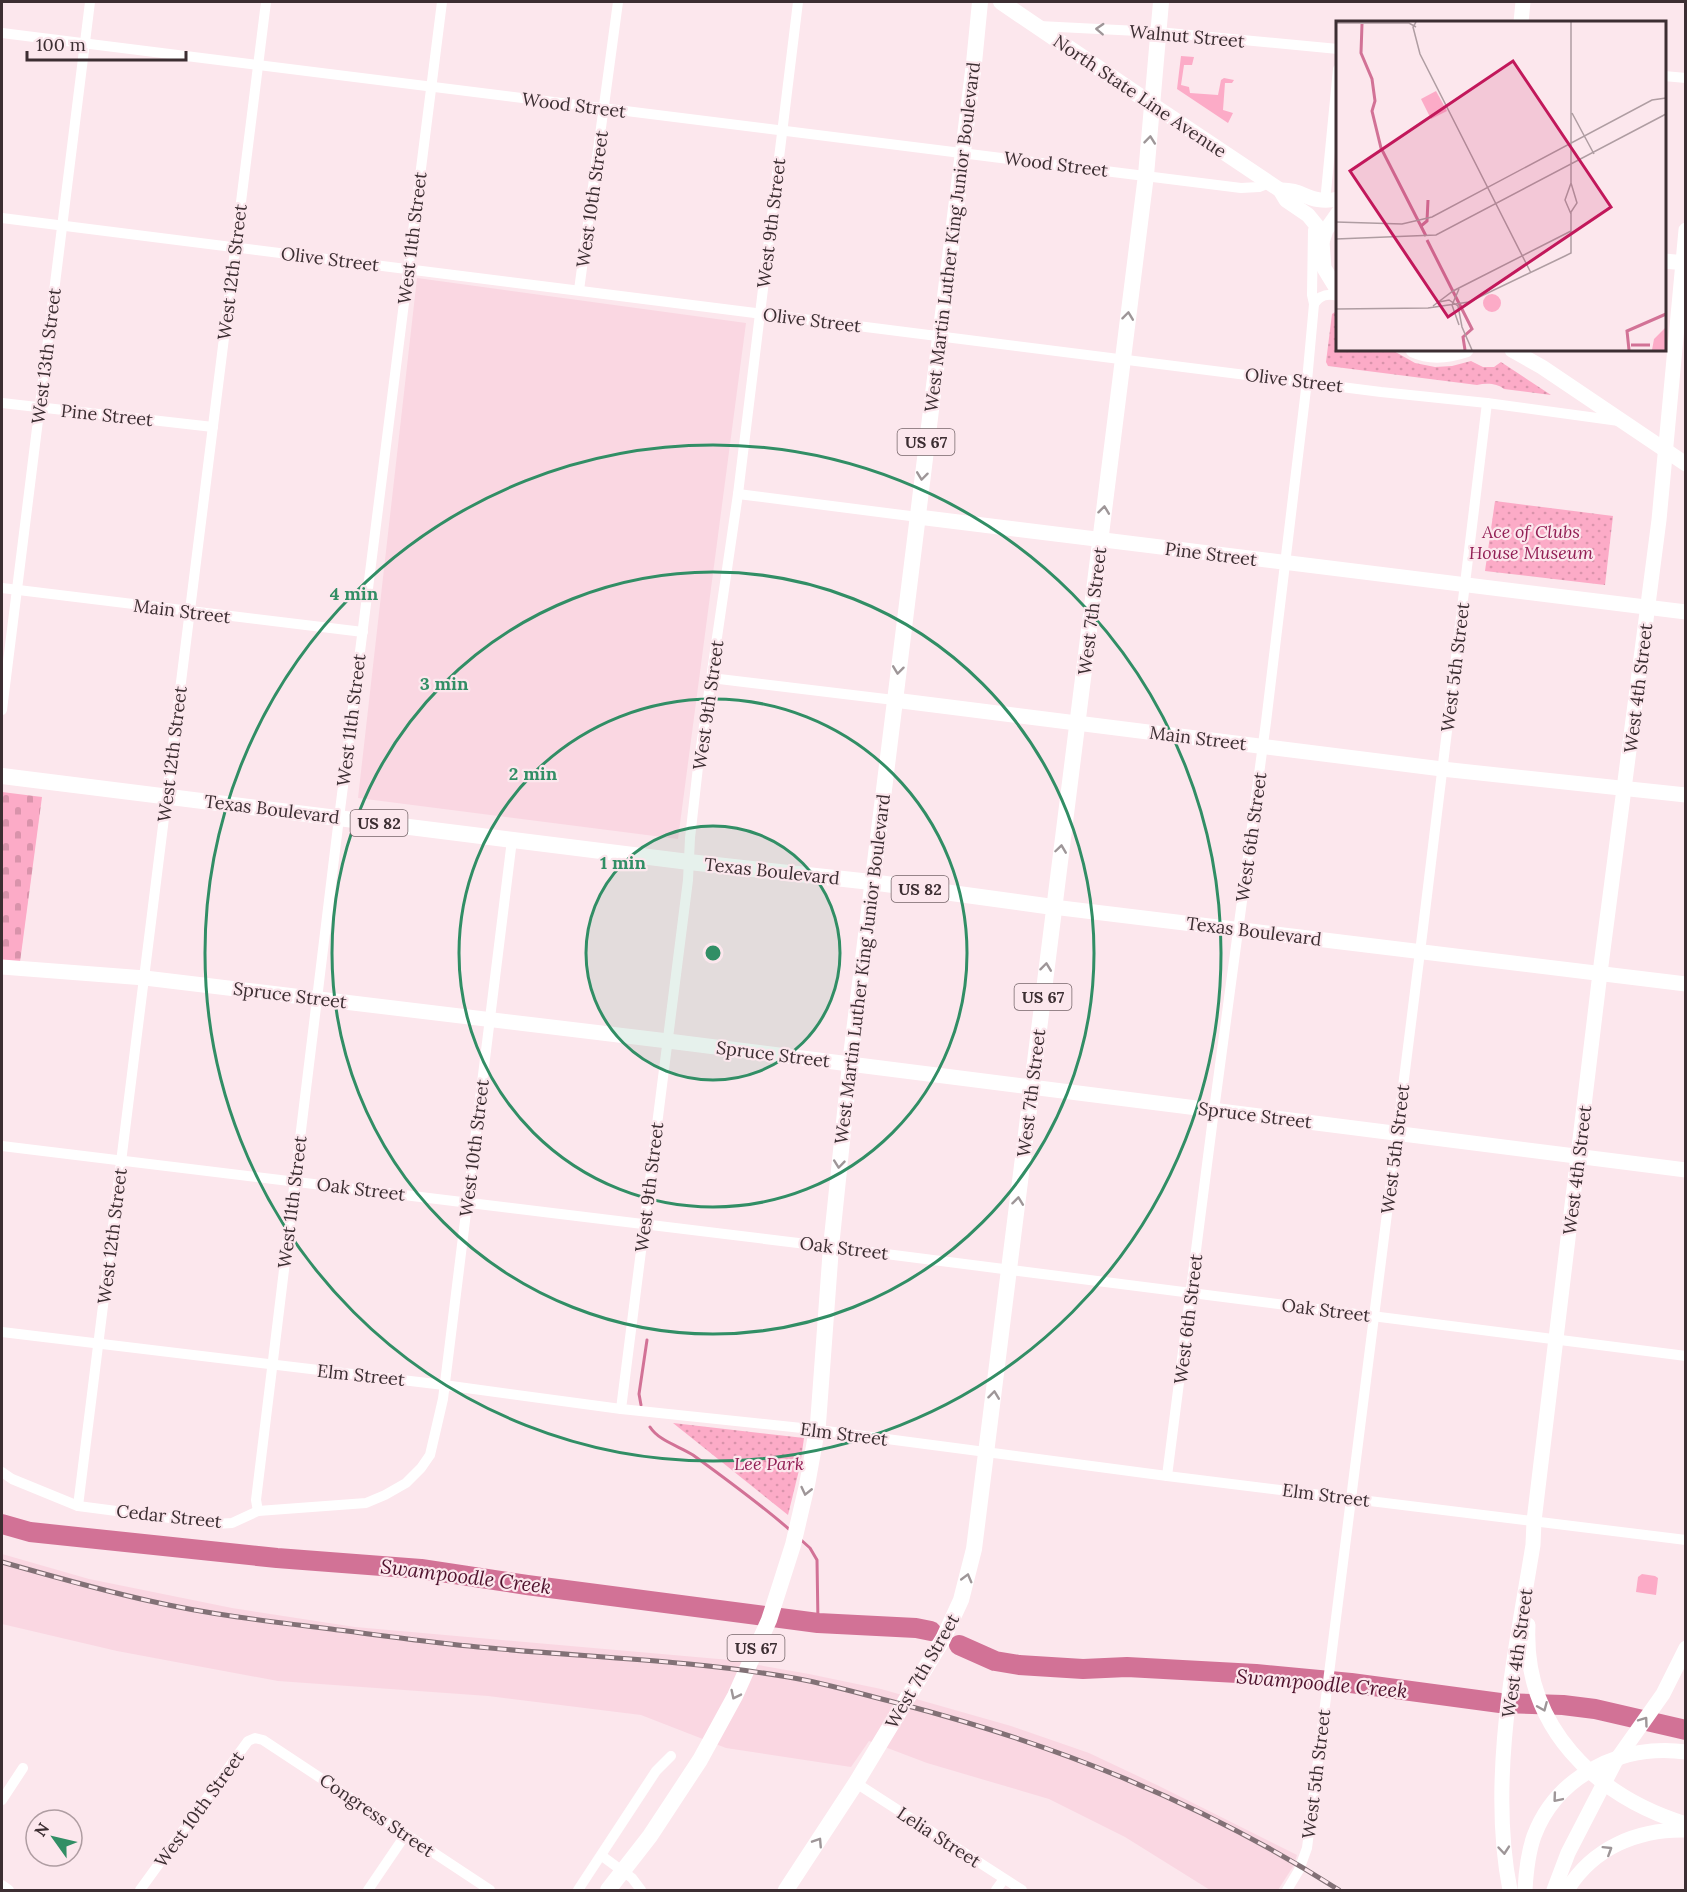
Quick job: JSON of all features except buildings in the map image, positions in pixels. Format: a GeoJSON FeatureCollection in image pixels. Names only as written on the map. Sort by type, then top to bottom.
{"type":"FeatureCollection","features":[{"type":"Feature","properties":{"kind":"main road","name":"West Martin Luther King Junior Boulevard"},"geometry":{"type":"LineString","coordinates":[[608,1890],[650,1836],[700,1760],[735,1696],[769,1620],[793,1545],[807,1485],[818,1424],[831,1247],[871,882],[980,2]]}},
{"type":"Feature","properties":{"kind":"main road","name":"North State Line Avenue"},"geometry":{"type":"LineString","coordinates":[[1001,2],[1275,186],[1286,200],[1308,215],[1317,225],[1322,242],[1324,268],[1336,288]]}},
{"type":"Feature","properties":{"kind":"main road","name":"US 67"},"geometry":{"type":"LineString","coordinates":[[1153,105],[1161,2]]}},
{"type":"Feature","properties":{"kind":"main road"},"geometry":{"type":"LineString","coordinates":[[1521,21],[1523,2]]}},
{"type":"Feature","properties":{"kind":"main road","name":"West 7th Street"},"geometry":{"type":"LineString","coordinates":[[786,1890],[856,1784],[943,1640],[957,1609],[974,1548],[1053,907],[1079,723],[1153,105]]}},
{"type":"Feature","properties":{"kind":"main road","name":"North State Line Avenue"},"geometry":{"type":"LineString","coordinates":[[1275,186],[1295,191],[1313,200],[1331,201]]}},
{"type":"Feature","properties":{"kind":"main road"},"geometry":{"type":"LineString","coordinates":[[1322,242],[1326,230],[1336,216]]}},
{"type":"Feature","properties":{"kind":"main road","name":"West 4th Street"},"geometry":{"type":"LineString","coordinates":[[1510,1890],[1505,1863],[1502,1810],[1507,1717],[1533,1545],[1600,973],[1648,607],[1666,451],[1686,230]]}},
{"type":"Feature","properties":{"kind":"main road"},"geometry":{"type":"LineString","coordinates":[[1666,261],[1684,263]]}},
{"type":"Feature","properties":{"kind":"main road"},"geometry":{"type":"LineString","coordinates":[[1416,351],[1428,355],[1463,351]]}},
{"type":"Feature","properties":{"kind":"main road"},"geometry":{"type":"LineString","coordinates":[[1514,351],[1542,367],[1686,464]]}},
{"type":"Feature","properties":{"kind":"main road"},"geometry":{"type":"LineString","coordinates":[[1522,351],[1542,367]]}},
{"type":"Feature","properties":{"kind":"main road","name":"Pine Street"},"geometry":{"type":"LineString","coordinates":[[918,517],[1686,612]]}},
{"type":"Feature","properties":{"kind":"main road","name":"Main Street"},"geometry":{"type":"LineString","coordinates":[[894,700],[1442,769],[1686,795]]}},
{"type":"Feature","properties":{"kind":"main road","name":"Texas Boulevard"},"geometry":{"type":"LineString","coordinates":[[2,776],[1686,984]]}},
{"type":"Feature","properties":{"kind":"main road","name":"Spruce Street"},"geometry":{"type":"LineString","coordinates":[[2,967],[145,978],[668,1041],[1686,1170]]}},
{"type":"Feature","properties":{"kind":"main road"},"geometry":{"type":"LineString","coordinates":[[1527,1583],[1528,1642],[1533,1677],[1546,1714],[1557,1735],[1579,1763],[1603,1784],[1646,1810],[1686,1824]]}},
{"type":"Feature","properties":{"kind":"main road"},"geometry":{"type":"LineString","coordinates":[[1554,1890],[1568,1853],[1615,1762],[1663,1694],[1686,1648]]}},
{"type":"Feature","properties":{"kind":"main road"},"geometry":{"type":"LineString","coordinates":[[1525,1890],[1526,1870],[1532,1844],[1542,1819],[1554,1801],[1573,1783],[1592,1769],[1633,1753],[1657,1750],[1686,1752]]}},
{"type":"Feature","properties":{"kind":"main road"},"geometry":{"type":"LineString","coordinates":[[1567,1890],[1585,1867],[1622,1841],[1653,1832],[1686,1830]]}},
{"type":"Feature","properties":{"kind":"street","name":"West 13th Street"},"geometry":{"type":"LineString","coordinates":[[2,710],[90,2]]}},
{"type":"Feature","properties":{"kind":"street","name":"West 12th Street"},"geometry":{"type":"LineString","coordinates":[[78,1506],[266,2]]}},
{"type":"Feature","properties":{"kind":"street","name":"West 11th Street"},"geometry":{"type":"LineString","coordinates":[[258,1510],[256,1500],[294,1180],[442,2]]}},
{"type":"Feature","properties":{"kind":"street","name":"West 10th Street"},"geometry":{"type":"LineString","coordinates":[[579,290],[618,2]]}},
{"type":"Feature","properties":{"kind":"street","name":"West 9th Street"},"geometry":{"type":"LineString","coordinates":[[621,1409],[668,1041],[697,778],[738,494],[798,2]]}},
{"type":"Feature","properties":{"kind":"street","name":"Walnut Street"},"geometry":{"type":"LineString","coordinates":[[1037,26],[1158,32],[1336,49]]}},
{"type":"Feature","properties":{"kind":"street","name":"Wood Street"},"geometry":{"type":"LineString","coordinates":[[2,33],[1241,188],[1275,186]]}},
{"type":"Feature","properties":{"kind":"street"},"geometry":{"type":"LineString","coordinates":[[1666,76],[1686,78]]}},
{"type":"Feature","properties":{"kind":"street"},"geometry":{"type":"LineString","coordinates":[[1331,201],[1336,107]]}},
{"type":"Feature","properties":{"kind":"street","name":"West 6th Street"},"geometry":{"type":"LineString","coordinates":[[1167,1476],[1263,746],[1307,381],[1314,304],[1312,295],[1314,240],[1308,215]]}},
{"type":"Feature","properties":{"kind":"street","name":"Olive Street"},"geometry":{"type":"LineString","coordinates":[[2,218],[1623,421]]}},
{"type":"Feature","properties":{"kind":"street"},"geometry":{"type":"LineString","coordinates":[[1314,304],[1323,296],[1336,296]]}},
{"type":"Feature","properties":{"kind":"street","name":"Pine Street"},"geometry":{"type":"LineString","coordinates":[[2,403],[213,427]]}},
{"type":"Feature","properties":{"kind":"street","name":"West 5th Street"},"geometry":{"type":"LineString","coordinates":[[1287,1890],[1299,1870],[1307,1848],[1487,403]]}},
{"type":"Feature","properties":{"kind":"street","name":"Pine Street"},"geometry":{"type":"LineString","coordinates":[[738,494],[918,517]]}},
{"type":"Feature","properties":{"kind":"street","name":"Main Street"},"geometry":{"type":"LineString","coordinates":[[2,588],[363,632]]}},
{"type":"Feature","properties":{"kind":"street","name":"Main Street"},"geometry":{"type":"LineString","coordinates":[[711,678],[894,700]]}},
{"type":"Feature","properties":{"kind":"street","name":"West 10th Street"},"geometry":{"type":"LineString","coordinates":[[430,1455],[441,1414],[512,840]]}},
{"type":"Feature","properties":{"kind":"street","name":"Oak Street"},"geometry":{"type":"LineString","coordinates":[[2,1146],[1010,1269],[1686,1356]]}},
{"type":"Feature","properties":{"kind":"street","name":"Elm Street"},"geometry":{"type":"LineString","coordinates":[[2,1332],[444,1385],[621,1409],[811,1429],[1167,1476],[1686,1540]]}},
{"type":"Feature","properties":{"kind":"street","name":"Cedar Street"},"geometry":{"type":"LineString","coordinates":[[2,1472],[12,1479],[78,1506],[216,1524],[232,1523],[258,1510],[366,1503],[386,1496],[405,1483],[421,1468],[430,1455]]}},
{"type":"Feature","properties":{"kind":"street","name":"West 10th Street"},"geometry":{"type":"LineString","coordinates":[[143,1887],[248,1741],[255,1738],[263,1740]]}},
{"type":"Feature","properties":{"kind":"street","name":"Congress Street"},"geometry":{"type":"LineString","coordinates":[[263,1740],[490,1890]]}},
{"type":"Feature","properties":{"kind":"street"},"geometry":{"type":"LineString","coordinates":[[578,1890],[656,1771],[671,1756]]}},
{"type":"Feature","properties":{"kind":"street"},"geometry":{"type":"LineString","coordinates":[[2,1800],[23,1768]]}},
{"type":"Feature","properties":{"kind":"street","name":"Lelia Street"},"geometry":{"type":"LineString","coordinates":[[856,1784],[1022,1890]]}},
{"type":"Feature","properties":{"kind":"street"},"geometry":{"type":"LineString","coordinates":[[368,1890],[406,1834]]}},
{"type":"Feature","properties":{"kind":"street"},"geometry":{"type":"LineString","coordinates":[[602,1856],[632,1878],[641,1890]]}},
{"type":"Feature","properties":{"kind":"street"},"geometry":{"type":"LineString","coordinates":[[996,1890],[1004,1879]]}},
{"type":"Feature","properties":{"kind":"street"},"geometry":{"type":"LineString","coordinates":[[2,1885],[9,1890]]}},
{"type":"Feature","properties":{"kind":"street"},"geometry":{"type":"LineString","coordinates":[[143,1887],[156,1890]]}},
{"type":"Feature","properties":{"kind":"shaded area"},"geometry":{"type":"Polygon","coordinates":[[[417,278],[746,323],[678,839],[358,798],[417,278]]]}},
{"type":"Feature","properties":{"kind":"shaded area"},"geometry":{"type":"Polygon","coordinates":[[[2,1554],[89,1579],[232,1608],[355,1627],[730,1660],[881,1689],[1011,1726],[1089,1753],[1297,1855],[1294,1865],[1278,1890],[1210,1890],[1125,1837],[1049,1799],[927,1763],[869,1741],[851,1767],[726,1748],[641,1715],[488,1696],[278,1681],[117,1651],[2,1624],[2,1554]]]}},
{"type":"Feature","properties":{"kind":"green space"},"geometry":{"type":"Polygon","coordinates":[[[1181,56],[1194,57],[1192,65],[1184,65],[1181,85],[1189,87],[1190,93],[1218,95],[1221,80],[1224,78],[1234,80],[1232,83],[1225,83],[1223,110],[1233,113],[1228,123],[1177,89],[1181,56]]]}},
{"type":"Feature","properties":{"kind":"green space"},"geometry":{"type":"Polygon","coordinates":[[[1336,312],[1336,351],[1394,351],[1415,363],[1435,367],[1452,366],[1471,361],[1483,367],[1494,367],[1501,362],[1551,395],[1504,389],[1491,384],[1477,385],[1328,366],[1326,362],[1332,314],[1336,312]]]}},
{"type":"Feature","properties":{"kind":"green space","name":"Ace of Clubs House Museum"},"geometry":{"type":"Polygon","coordinates":[[[1495,501],[1613,516],[1605,585],[1485,571],[1495,501]]]}},
{"type":"Feature","properties":{"kind":"green space"},"geometry":{"type":"Polygon","coordinates":[[[2,792],[42,797],[20,962],[2,960],[2,792]]]}},
{"type":"Feature","properties":{"kind":"green space","name":"Lee Park"},"geometry":{"type":"Polygon","coordinates":[[[673,1423],[804,1438],[788,1515],[673,1423]]]}},
{"type":"Feature","properties":{"kind":"green space"},"geometry":{"type":"Polygon","coordinates":[[[1642,1574],[1658,1578],[1656,1595],[1636,1592],[1638,1577],[1642,1574]]]}},
{"type":"Feature","properties":{"kind":"waterway"},"geometry":{"type":"LineString","coordinates":[[641,1405],[639,1394],[647,1340]]}},
{"type":"Feature","properties":{"kind":"waterway"},"geometry":{"type":"LineString","coordinates":[[650,1427],[664,1440],[693,1455],[718,1473],[790,1530]]}},
{"type":"Feature","properties":{"kind":"waterway","name":"Swampoodle Creek"},"geometry":{"type":"LineString","coordinates":[[2,1524],[30,1532],[277,1558],[421,1569],[818,1623],[916,1628],[931,1631]]}},
{"type":"Feature","properties":{"kind":"waterway"},"geometry":{"type":"LineString","coordinates":[[800,1539],[810,1548],[817,1560],[818,1623]]}},
{"type":"Feature","properties":{"kind":"waterway","name":"Swampoodle Creek"},"geometry":{"type":"LineString","coordinates":[[959,1645],[995,1661],[1019,1665],[1083,1669],[1127,1667],[1256,1674],[1351,1683],[1500,1703],[1563,1705],[1595,1709],[1686,1730]]}},
{"type":"Feature","properties":{"kind":"railway"},"geometry":{"type":"LineString","coordinates":[[2,1562],[131,1597],[236,1617],[469,1646],[709,1666],[829,1685],[956,1719],[1013,1737],[1126,1779],[1234,1829],[1339,1890]]}}]}
